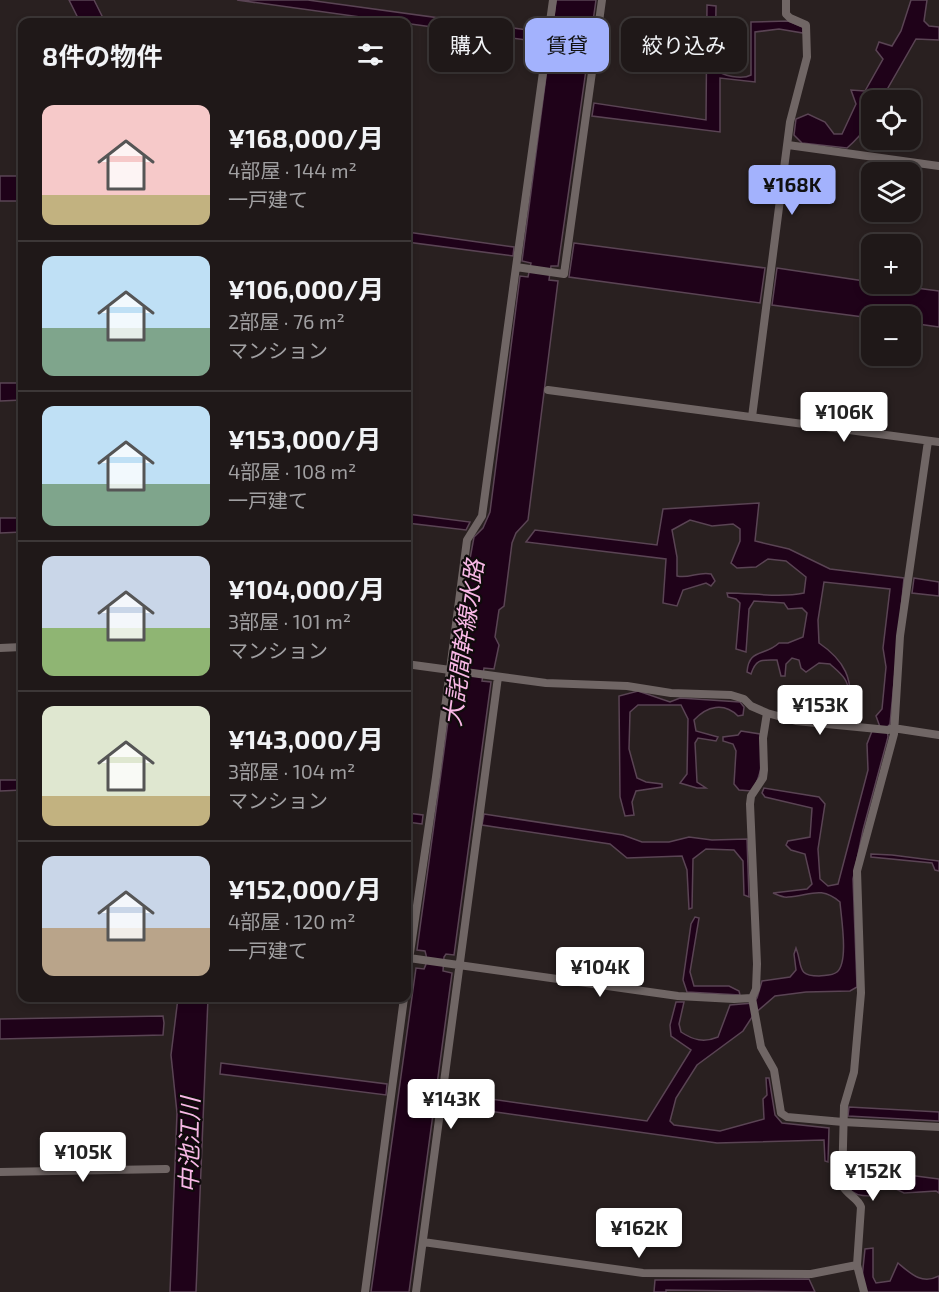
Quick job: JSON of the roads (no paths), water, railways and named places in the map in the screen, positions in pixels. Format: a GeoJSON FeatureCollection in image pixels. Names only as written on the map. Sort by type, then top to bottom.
{"type":"FeatureCollection","features":[{"type":"Feature","properties":{"kind":"street"},"geometry":{"type":"LineString","coordinates":[[411,944],[466,540],[482,516],[553,0]]}},
{"type":"Feature","properties":{"kind":"street"},"geometry":{"type":"LineString","coordinates":[[516,267],[564,274],[602,0]]}},
{"type":"Feature","properties":{"kind":"street"},"geometry":{"type":"LineString","coordinates":[[752,417],[790,122],[807,57],[807,25],[786,14],[786,0]]}},
{"type":"Feature","properties":{"kind":"street"},"geometry":{"type":"LineString","coordinates":[[788,146],[939,166]]}},
{"type":"Feature","properties":{"kind":"street"},"geometry":{"type":"LineString","coordinates":[[548,390],[939,442]]}},
{"type":"Feature","properties":{"kind":"street"},"geometry":{"type":"LineString","coordinates":[[864,1292],[857,1265],[861,1207],[859,1202],[846,1193],[842,1185],[843,1122],[847,1091],[854,1072],[861,993],[857,871],[894,734],[891,729],[897,702],[900,636],[928,441]]}},
{"type":"Feature","properties":{"kind":"street"},"geometry":{"type":"LineString","coordinates":[[0,648],[18,647]]}},
{"type":"Feature","properties":{"kind":"street"},"geometry":{"type":"LineString","coordinates":[[411,665],[546,683],[627,687],[671,693],[731,695],[744,699],[751,706],[767,713],[796,721],[939,735]]}},
{"type":"Feature","properties":{"kind":"street"},"geometry":{"type":"LineString","coordinates":[[416,1292],[498,677]]}},
{"type":"Feature","properties":{"kind":"street"},"geometry":{"type":"LineString","coordinates":[[767,713],[763,738],[763,778],[751,796],[750,804],[757,964],[756,989],[752,998],[761,1047],[774,1070],[781,1113],[787,1117],[843,1122],[939,1127]]}},
{"type":"Feature","properties":{"kind":"street"},"geometry":{"type":"LineString","coordinates":[[411,958],[678,996],[752,998]]}},
{"type":"Feature","properties":{"kind":"street"},"geometry":{"type":"LineString","coordinates":[[365,1292],[403,1002]]}},
{"type":"Feature","properties":{"kind":"street"},"geometry":{"type":"LineString","coordinates":[[0,1172],[166,1169]]}},
{"type":"Feature","properties":{"kind":"street"},"geometry":{"type":"LineString","coordinates":[[423,1242],[643,1273],[811,1274],[857,1265]]}},
{"type":"Feature","properties":{"kind":"water"},"geometry":{"type":"Polygon","coordinates":[[[69,0],[94,0],[103,18],[78,18],[69,0]]]}},
{"type":"Feature","properties":{"kind":"water"},"geometry":{"type":"Polygon","coordinates":[[[237,0],[308,0],[440,18],[429,18],[429,27],[411,24],[411,18],[367,18],[237,0]]]}},
{"type":"Feature","properties":{"kind":"water"},"geometry":{"type":"Polygon","coordinates":[[[556,0],[596,0],[593,18],[554,18],[556,0]]]}},
{"type":"Feature","properties":{"kind":"water"},"geometry":{"type":"Polygon","coordinates":[[[911,0],[927,0],[924,21],[929,26],[939,27],[939,40],[916,39],[887,90],[866,90],[883,59],[876,50],[879,42],[892,46],[901,31],[911,0]]]}},
{"type":"Feature","properties":{"kind":"water"},"geometry":{"type":"Polygon","coordinates":[[[707,5],[716,6],[716,18],[707,18],[707,5]]]}},
{"type":"Feature","properties":{"kind":"water"},"geometry":{"type":"Polygon","coordinates":[[[788,21],[803,27],[803,33],[779,29],[755,32],[755,82],[720,78],[720,132],[592,116],[594,103],[706,120],[706,72],[743,77],[751,75],[751,22],[788,21]]]}},
{"type":"Feature","properties":{"kind":"water"},"geometry":{"type":"Polygon","coordinates":[[[513,28],[525,30],[525,40],[513,38],[513,28]]]}},
{"type":"Feature","properties":{"kind":"water","name":"大詫間幹線水路"},"geometry":{"type":"Polygon","coordinates":[[[547,72],[586,72],[558,266],[551,266],[549,280],[558,281],[528,520],[516,533],[512,543],[504,606],[499,610],[495,637],[499,645],[494,669],[484,668],[482,681],[491,682],[454,955],[446,954],[444,957],[443,971],[452,973],[409,1292],[371,1292],[416,968],[424,969],[426,963],[425,951],[417,950],[454,677],[462,678],[464,665],[456,663],[465,603],[462,602],[474,537],[483,528],[490,512],[520,276],[528,277],[531,263],[522,261],[547,72]]]}},
{"type":"Feature","properties":{"kind":"water"},"geometry":{"type":"Polygon","coordinates":[[[851,90],[861,91],[861,134],[847,148],[802,143],[794,135],[796,119],[808,114],[825,122],[834,134],[842,134],[856,104],[851,90]]]}},
{"type":"Feature","properties":{"kind":"water"},"geometry":{"type":"Polygon","coordinates":[[[0,176],[18,176],[18,201],[0,201],[0,176]]]}},
{"type":"Feature","properties":{"kind":"water"},"geometry":{"type":"Polygon","coordinates":[[[411,233],[514,247],[513,256],[411,243],[411,233]]]}},
{"type":"Feature","properties":{"kind":"water"},"geometry":{"type":"Polygon","coordinates":[[[574,243],[765,268],[760,303],[569,277],[574,243]]]}},
{"type":"Feature","properties":{"kind":"water"},"geometry":{"type":"Polygon","coordinates":[[[777,268],[861,281],[861,294],[921,294],[921,289],[939,291],[939,327],[921,324],[921,306],[861,306],[861,317],[772,305],[777,268]]]}},
{"type":"Feature","properties":{"kind":"water"},"geometry":{"type":"Polygon","coordinates":[[[0,383],[18,383],[18,400],[0,401],[0,383]]]}},
{"type":"Feature","properties":{"kind":"water"},"geometry":{"type":"Polygon","coordinates":[[[759,503],[755,541],[789,549],[830,569],[904,578],[890,724],[887,728],[888,737],[863,830],[853,879],[857,987],[850,991],[806,992],[775,996],[754,1014],[743,1031],[697,1065],[676,1098],[670,1121],[674,1125],[720,1131],[764,1119],[763,1099],[767,1095],[766,1078],[769,1078],[775,1115],[782,1123],[829,1128],[828,1162],[825,1161],[824,1140],[717,1143],[446,1105],[448,1093],[647,1121],[691,1050],[671,1036],[670,1025],[676,1002],[684,1002],[679,1024],[681,1032],[699,1040],[713,1039],[718,1037],[730,1005],[753,1003],[757,998],[762,981],[790,977],[796,970],[794,954],[796,948],[801,969],[807,974],[831,975],[841,967],[843,928],[840,902],[821,893],[786,897],[773,893],[807,889],[812,884],[805,854],[791,850],[786,845],[788,841],[810,837],[812,808],[765,797],[762,793],[764,788],[819,797],[825,804],[818,849],[820,879],[828,886],[838,884],[868,770],[867,744],[872,731],[880,727],[876,716],[882,709],[886,667],[883,648],[890,589],[824,582],[818,620],[819,643],[835,656],[846,672],[850,689],[848,710],[846,704],[848,689],[844,677],[830,664],[819,663],[806,672],[801,668],[799,660],[792,658],[786,664],[785,676],[781,676],[777,660],[764,660],[755,665],[751,674],[747,672],[748,664],[754,656],[779,643],[788,643],[803,637],[807,613],[802,608],[788,609],[784,603],[754,601],[749,609],[746,652],[736,649],[740,603],[728,597],[727,593],[776,595],[804,593],[806,577],[786,561],[768,559],[756,567],[737,568],[731,563],[740,541],[740,529],[733,524],[712,526],[690,520],[672,530],[677,557],[677,576],[686,577],[707,573],[711,574],[715,581],[711,586],[706,583],[683,590],[677,606],[663,603],[666,559],[526,542],[535,530],[657,545],[663,509],[759,503]]]}},
{"type":"Feature","properties":{"kind":"water"},"geometry":{"type":"Polygon","coordinates":[[[411,515],[470,522],[466,530],[411,523],[411,515]]]}},
{"type":"Feature","properties":{"kind":"water"},"geometry":{"type":"Polygon","coordinates":[[[0,518],[18,518],[18,532],[0,533],[0,518]]]}},
{"type":"Feature","properties":{"kind":"water"},"geometry":{"type":"Polygon","coordinates":[[[914,578],[939,582],[939,596],[912,593],[914,578]]]}},
{"type":"Feature","properties":{"kind":"water"},"geometry":{"type":"Polygon","coordinates":[[[638,691],[670,702],[680,698],[740,702],[744,707],[743,715],[738,716],[721,707],[710,709],[694,720],[696,731],[718,737],[716,741],[698,738],[695,743],[697,782],[706,788],[680,783],[687,774],[688,719],[681,705],[638,705],[630,712],[629,749],[637,778],[662,784],[662,787],[636,791],[632,802],[634,815],[625,816],[620,797],[619,696],[638,691]]]}},
{"type":"Feature","properties":{"kind":"water"},"geometry":{"type":"Polygon","coordinates":[[[741,731],[760,734],[761,770],[752,791],[739,790],[734,784],[736,751],[733,744],[723,741],[723,737],[738,735],[741,731]]]}},
{"type":"Feature","properties":{"kind":"water"},"geometry":{"type":"Polygon","coordinates":[[[0,780],[18,780],[18,790],[0,791],[0,780]]]}},
{"type":"Feature","properties":{"kind":"water"},"geometry":{"type":"Polygon","coordinates":[[[411,814],[423,815],[422,824],[411,823],[411,814]]]}},
{"type":"Feature","properties":{"kind":"water"},"geometry":{"type":"Polygon","coordinates":[[[484,814],[623,835],[642,842],[669,842],[689,837],[712,840],[747,839],[749,897],[744,895],[743,861],[734,850],[706,849],[693,859],[692,908],[689,909],[687,870],[682,856],[627,858],[610,844],[482,825],[484,814]]]}},
{"type":"Feature","properties":{"kind":"water"},"geometry":{"type":"Polygon","coordinates":[[[871,854],[939,861],[939,871],[935,870],[932,863],[871,857],[871,854]]]}},
{"type":"Feature","properties":{"kind":"water"},"geometry":{"type":"Polygon","coordinates":[[[695,917],[699,918],[690,972],[694,986],[729,986],[739,991],[740,995],[687,992],[683,980],[691,924],[695,917]]]}},
{"type":"Feature","properties":{"kind":"water","name":"中池江川"},"geometry":{"type":"Polygon","coordinates":[[[178,1002],[208,1002],[196,1292],[170,1292],[177,1113],[171,1055],[178,1002]]]}},
{"type":"Feature","properties":{"kind":"water"},"geometry":{"type":"Polygon","coordinates":[[[163,1016],[163,1035],[0,1039],[0,1019],[163,1016]]]}},
{"type":"Feature","properties":{"kind":"water"},"geometry":{"type":"Polygon","coordinates":[[[221,1063],[387,1084],[386,1095],[220,1074],[221,1063]]]}},
{"type":"Feature","properties":{"kind":"water"},"geometry":{"type":"Polygon","coordinates":[[[849,1107],[939,1112],[939,1121],[848,1116],[849,1107]]]}},
{"type":"Feature","properties":{"kind":"water"},"geometry":{"type":"Polygon","coordinates":[[[846,1167],[939,1179],[939,1193],[936,1191],[904,1193],[890,1186],[877,1186],[870,1196],[863,1196],[849,1189],[846,1167]]]}},
{"type":"Feature","properties":{"kind":"water"},"geometry":{"type":"Polygon","coordinates":[[[873,1248],[873,1277],[876,1283],[890,1281],[898,1263],[922,1279],[939,1276],[939,1292],[867,1292],[862,1278],[865,1249],[873,1248]]]}},
{"type":"Feature","properties":{"kind":"water"},"geometry":{"type":"Polygon","coordinates":[[[809,1279],[815,1292],[666,1290],[666,1292],[654,1292],[655,1280],[809,1279]]]}}]}
